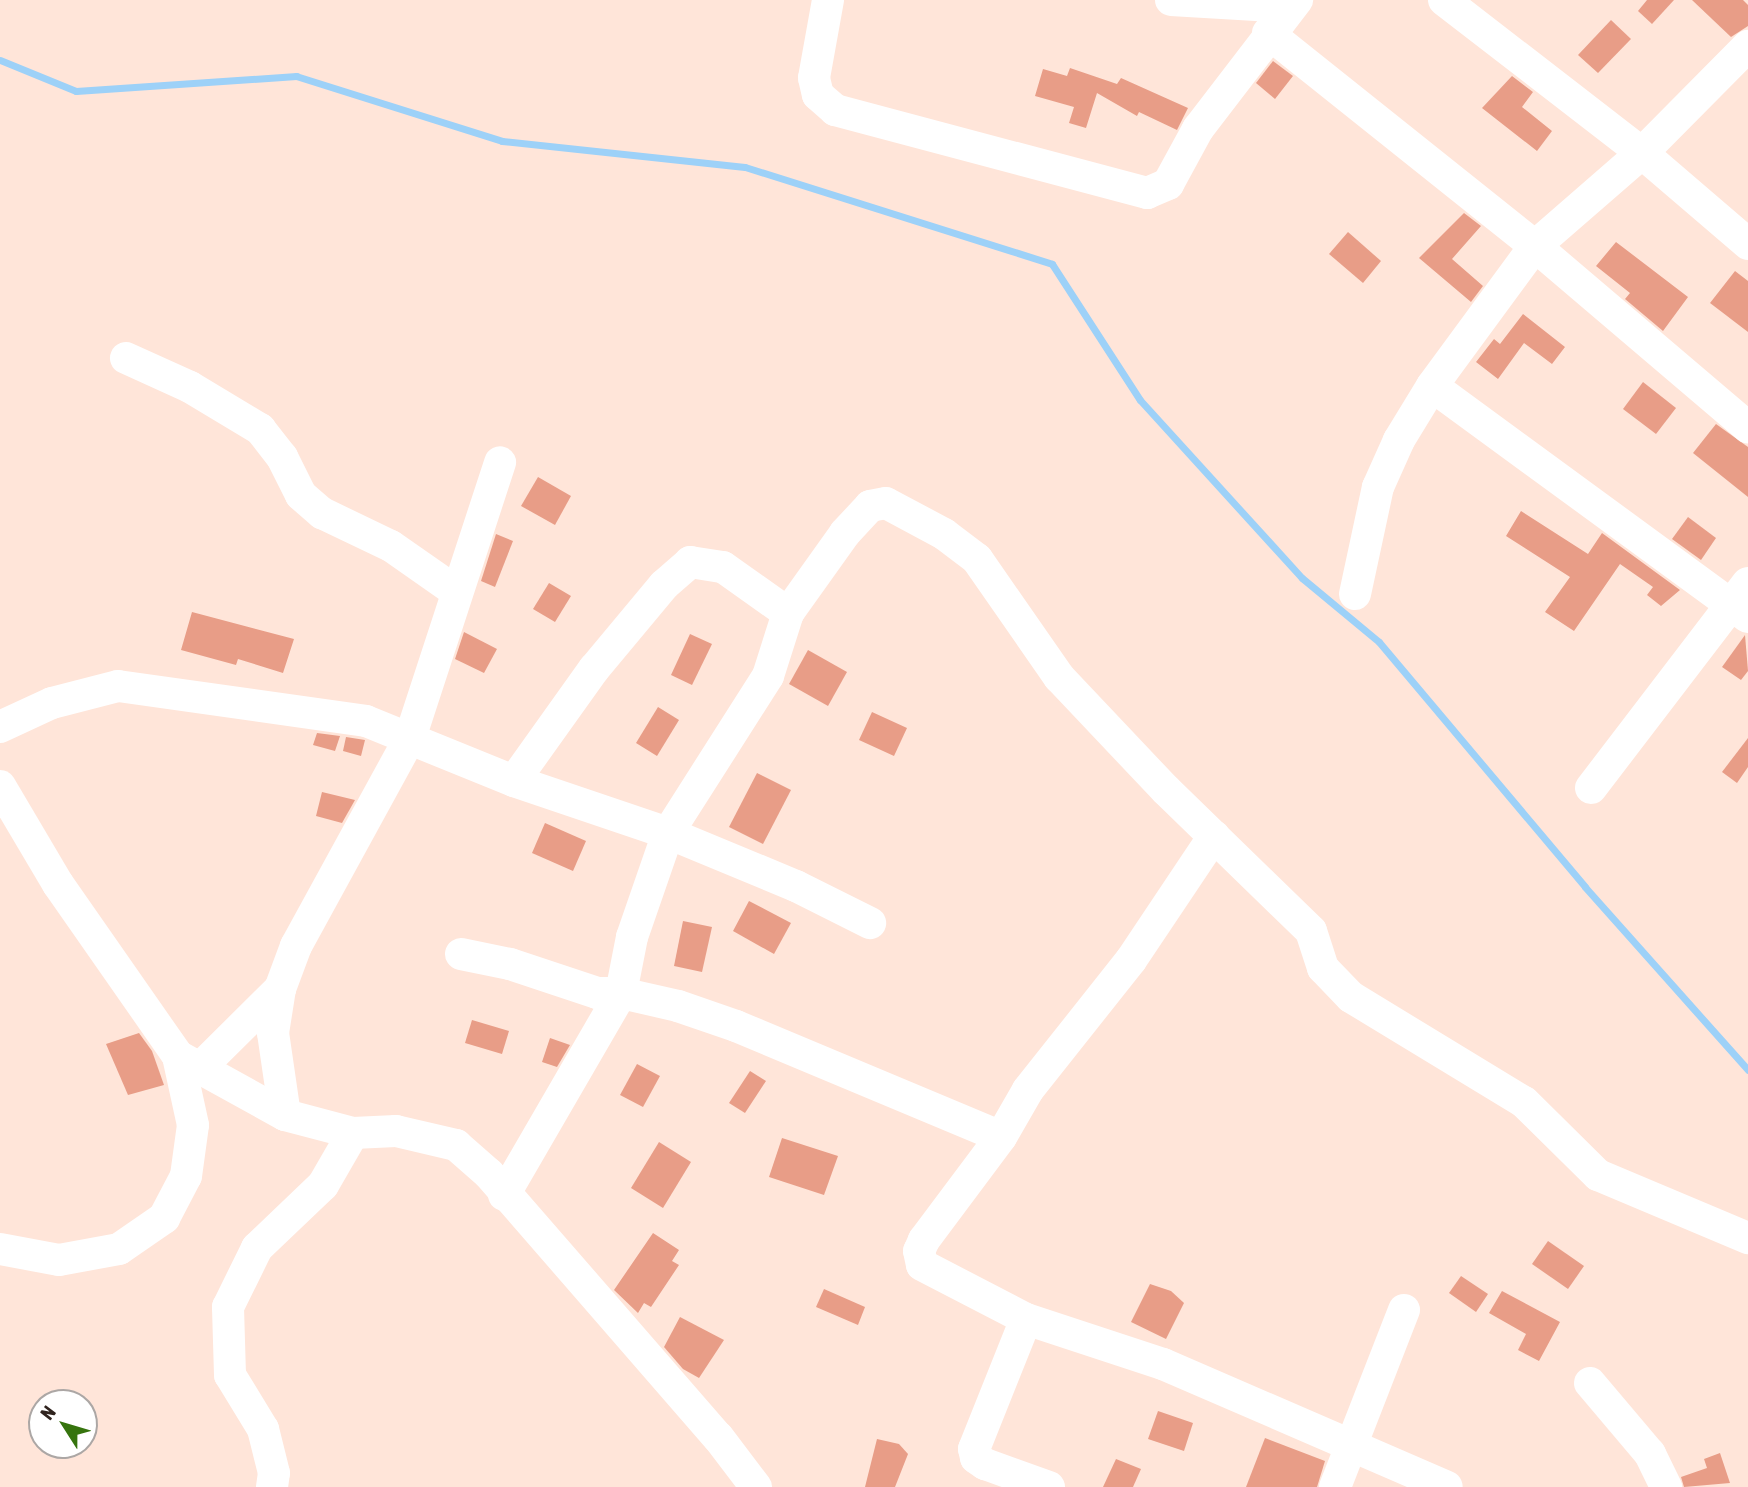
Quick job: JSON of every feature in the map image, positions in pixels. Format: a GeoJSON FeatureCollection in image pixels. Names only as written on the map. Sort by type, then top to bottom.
{"type":"FeatureCollection","features":[{"type":"Feature","properties":{"kind":"street"},"geometry":{"type":"LineString","coordinates":[[828,0],[814,78],[818,95],[835,110],[1147,193],[1168,184],[1198,129],[1268,33],[1294,4]]}},
{"type":"Feature","properties":{"kind":"street"},"geometry":{"type":"LineString","coordinates":[[1171,0],[1294,4]]}},
{"type":"Feature","properties":{"kind":"street"},"geometry":{"type":"LineString","coordinates":[[1444,0],[1642,153],[1748,244]]}},
{"type":"Feature","properties":{"kind":"street"},"geometry":{"type":"LineString","coordinates":[[1268,33],[1535,246],[1748,427]]}},
{"type":"Feature","properties":{"kind":"street"},"geometry":{"type":"LineString","coordinates":[[1355,594],[1378,487],[1399,440],[1432,386],[1535,246],[1642,153],[1748,46]]}},
{"type":"Feature","properties":{"kind":"street"},"geometry":{"type":"LineString","coordinates":[[126,358],[190,387],[260,429],[282,457],[301,495],[322,513],[391,546],[457,592]]}},
{"type":"Feature","properties":{"kind":"street"},"geometry":{"type":"LineString","coordinates":[[1432,386],[1742,602],[1591,788]]}},
{"type":"Feature","properties":{"kind":"street"},"geometry":{"type":"LineString","coordinates":[[285,1115],[273,1033],[280,989],[296,946],[410,738],[500,462]]}},
{"type":"Feature","properties":{"kind":"street"},"geometry":{"type":"LineString","coordinates":[[504,1195],[621,993],[632,937],[667,833],[768,676],[788,613],[845,533],[870,506],[886,503],[944,534],[977,559],[1059,677],[1311,932],[1324,968],[1351,997],[1524,1102],[1598,1175],[1748,1238]]}},
{"type":"Feature","properties":{"kind":"street"},"geometry":{"type":"LineString","coordinates":[[514,781],[594,669],[664,585],[690,562],[723,567],[788,613]]}},
{"type":"Feature","properties":{"kind":"street"},"geometry":{"type":"LineString","coordinates":[[0,727],[52,703],[118,686],[333,715],[366,722],[514,781],[667,833],[796,886],[870,923]]}},
{"type":"Feature","properties":{"kind":"street"},"geometry":{"type":"LineString","coordinates":[[0,786],[58,884],[187,1064],[285,1115],[353,1133],[396,1131],[456,1146],[489,1174],[504,1195],[718,1437],[756,1487]]}},
{"type":"Feature","properties":{"kind":"street"},"geometry":{"type":"LineString","coordinates":[[1214,836],[1131,960],[1028,1090],[1002,1137],[919,1251],[922,1265],[942,1278],[1026,1319],[1163,1364],[1447,1487]]}},
{"type":"Feature","properties":{"kind":"street"},"geometry":{"type":"LineString","coordinates":[[461,954],[510,964],[597,993],[621,993],[736,1026],[1002,1137]]}},
{"type":"Feature","properties":{"kind":"street"},"geometry":{"type":"LineString","coordinates":[[187,1064],[280,989]]}},
{"type":"Feature","properties":{"kind":"street"},"geometry":{"type":"LineString","coordinates":[[0,1249],[59,1260],[119,1248],[164,1218],[186,1177],[192,1125],[187,1064]]}},
{"type":"Feature","properties":{"kind":"street"},"geometry":{"type":"LineString","coordinates":[[272,1487],[274,1473],[263,1429],[230,1375],[228,1307],[257,1248],[323,1185],[353,1133]]}},
{"type":"Feature","properties":{"kind":"street"},"geometry":{"type":"LineString","coordinates":[[1335,1487],[1404,1310]]}},
{"type":"Feature","properties":{"kind":"street"},"geometry":{"type":"LineString","coordinates":[[1026,1319],[974,1449],[976,1458],[985,1464],[1049,1487]]}},
{"type":"Feature","properties":{"kind":"street"},"geometry":{"type":"LineString","coordinates":[[1590,1383],[1650,1454],[1666,1487]]}},
{"type":"Feature","properties":{"kind":"building"},"geometry":{"type":"Polygon","coordinates":[[[1647,0],[1674,0],[1652,24],[1638,11],[1647,0]]]}},
{"type":"Feature","properties":{"kind":"building"},"geometry":{"type":"Polygon","coordinates":[[[1692,0],[1743,0],[1748,5],[1748,26],[1731,37],[1692,0]]]}},
{"type":"Feature","properties":{"kind":"building"},"geometry":{"type":"Polygon","coordinates":[[[1611,20],[1631,39],[1598,73],[1578,55],[1611,20]]]}},
{"type":"Feature","properties":{"kind":"building"},"geometry":{"type":"Polygon","coordinates":[[[1273,61],[1293,76],[1275,99],[1256,83],[1273,61]]]}},
{"type":"Feature","properties":{"kind":"building"},"geometry":{"type":"Polygon","coordinates":[[[1070,68],[1117,84],[1121,78],[1188,108],[1177,130],[1139,112],[1137,116],[1097,93],[1086,128],[1069,123],[1074,107],[1035,96],[1043,69],[1067,76],[1070,68]]]}},
{"type":"Feature","properties":{"kind":"building"},"geometry":{"type":"Polygon","coordinates":[[[1512,76],[1533,92],[1522,107],[1552,131],[1537,151],[1482,108],[1512,76]]]}},
{"type":"Feature","properties":{"kind":"building"},"geometry":{"type":"Polygon","coordinates":[[[1464,213],[1481,226],[1452,259],[1483,286],[1471,302],[1419,258],[1464,213]]]}},
{"type":"Feature","properties":{"kind":"building"},"geometry":{"type":"Polygon","coordinates":[[[1348,232],[1381,261],[1363,283],[1329,254],[1348,232]]]}},
{"type":"Feature","properties":{"kind":"building"},"geometry":{"type":"Polygon","coordinates":[[[1616,242],[1688,297],[1663,331],[1625,299],[1630,293],[1596,266],[1616,242]]]}},
{"type":"Feature","properties":{"kind":"building"},"geometry":{"type":"Polygon","coordinates":[[[1735,271],[1748,281],[1748,332],[1710,303],[1735,271]]]}},
{"type":"Feature","properties":{"kind":"building"},"geometry":{"type":"Polygon","coordinates":[[[1523,314],[1565,347],[1552,364],[1524,343],[1498,379],[1476,362],[1494,339],[1500,344],[1523,314]]]}},
{"type":"Feature","properties":{"kind":"building"},"geometry":{"type":"Polygon","coordinates":[[[1643,382],[1676,408],[1656,434],[1623,409],[1643,382]]]}},
{"type":"Feature","properties":{"kind":"building"},"geometry":{"type":"Polygon","coordinates":[[[1716,424],[1748,447],[1748,497],[1693,453],[1716,424]]]}},
{"type":"Feature","properties":{"kind":"building"},"geometry":{"type":"Polygon","coordinates":[[[538,477],[571,496],[555,525],[521,506],[538,477]]]}},
{"type":"Feature","properties":{"kind":"building"},"geometry":{"type":"Polygon","coordinates":[[[1521,511],[1588,554],[1602,533],[1680,590],[1661,606],[1647,595],[1653,587],[1620,564],[1574,631],[1545,612],[1570,577],[1506,536],[1521,511]]]}},
{"type":"Feature","properties":{"kind":"building"},"geometry":{"type":"Polygon","coordinates":[[[1688,517],[1716,538],[1701,560],[1672,539],[1688,517]]]}},
{"type":"Feature","properties":{"kind":"building"},"geometry":{"type":"Polygon","coordinates":[[[496,534],[513,541],[495,587],[481,581],[496,534]]]}},
{"type":"Feature","properties":{"kind":"building"},"geometry":{"type":"Polygon","coordinates":[[[549,583],[571,596],[555,622],[533,609],[549,583]]]}},
{"type":"Feature","properties":{"kind":"building"},"geometry":{"type":"Polygon","coordinates":[[[192,612],[294,639],[283,673],[238,659],[236,665],[181,650],[192,612]]]}},
{"type":"Feature","properties":{"kind":"building"},"geometry":{"type":"Polygon","coordinates":[[[464,632],[497,649],[484,673],[455,659],[464,632]]]}},
{"type":"Feature","properties":{"kind":"building"},"geometry":{"type":"Polygon","coordinates":[[[690,634],[712,644],[692,685],[671,675],[690,634]]]}},
{"type":"Feature","properties":{"kind":"building"},"geometry":{"type":"Polygon","coordinates":[[[1745,635],[1748,671],[1741,680],[1722,667],[1745,635]]]}},
{"type":"Feature","properties":{"kind":"building"},"geometry":{"type":"Polygon","coordinates":[[[808,650],[847,672],[828,706],[789,684],[808,650]]]}},
{"type":"Feature","properties":{"kind":"building"},"geometry":{"type":"Polygon","coordinates":[[[658,707],[679,720],[657,756],[636,743],[658,707]]]}},
{"type":"Feature","properties":{"kind":"building"},"geometry":{"type":"Polygon","coordinates":[[[872,712],[907,728],[894,756],[859,740],[872,712]]]}},
{"type":"Feature","properties":{"kind":"building"},"geometry":{"type":"Polygon","coordinates":[[[317,733],[340,736],[335,751],[313,745],[317,733]]]}},
{"type":"Feature","properties":{"kind":"building"},"geometry":{"type":"Polygon","coordinates":[[[346,737],[365,740],[361,756],[343,751],[346,737]]]}},
{"type":"Feature","properties":{"kind":"building"},"geometry":{"type":"Polygon","coordinates":[[[1748,738],[1748,767],[1737,783],[1722,772],[1748,738]]]}},
{"type":"Feature","properties":{"kind":"building"},"geometry":{"type":"Polygon","coordinates":[[[757,773],[791,790],[763,844],[729,827],[757,773]]]}},
{"type":"Feature","properties":{"kind":"building"},"geometry":{"type":"Polygon","coordinates":[[[322,792],[355,800],[342,823],[316,816],[322,792]]]}},
{"type":"Feature","properties":{"kind":"building"},"geometry":{"type":"Polygon","coordinates":[[[545,823],[586,841],[573,871],[532,853],[545,823]]]}},
{"type":"Feature","properties":{"kind":"building"},"geometry":{"type":"Polygon","coordinates":[[[749,901],[791,923],[774,954],[733,931],[749,901]]]}},
{"type":"Feature","properties":{"kind":"building"},"geometry":{"type":"Polygon","coordinates":[[[683,921],[712,927],[702,972],[674,966],[683,921]]]}},
{"type":"Feature","properties":{"kind":"building"},"geometry":{"type":"Polygon","coordinates":[[[472,1020],[509,1031],[502,1054],[465,1043],[472,1020]]]}},
{"type":"Feature","properties":{"kind":"building"},"geometry":{"type":"Polygon","coordinates":[[[139,1033],[152,1051],[164,1085],[128,1095],[106,1044],[139,1033]]]}},
{"type":"Feature","properties":{"kind":"building"},"geometry":{"type":"Polygon","coordinates":[[[550,1038],[570,1045],[557,1067],[542,1062],[550,1038]]]}},
{"type":"Feature","properties":{"kind":"building"},"geometry":{"type":"Polygon","coordinates":[[[637,1064],[660,1076],[643,1107],[620,1095],[637,1064]]]}},
{"type":"Feature","properties":{"kind":"building"},"geometry":{"type":"Polygon","coordinates":[[[750,1071],[766,1081],[745,1113],[729,1103],[750,1071]]]}},
{"type":"Feature","properties":{"kind":"building"},"geometry":{"type":"Polygon","coordinates":[[[782,1138],[838,1156],[824,1195],[769,1177],[782,1138]]]}},
{"type":"Feature","properties":{"kind":"building"},"geometry":{"type":"Polygon","coordinates":[[[659,1142],[691,1162],[663,1208],[631,1188],[659,1142]]]}},
{"type":"Feature","properties":{"kind":"building"},"geometry":{"type":"Polygon","coordinates":[[[653,1233],[679,1250],[672,1261],[679,1265],[651,1307],[644,1303],[638,1313],[614,1290],[653,1233]]]}},
{"type":"Feature","properties":{"kind":"building"},"geometry":{"type":"Polygon","coordinates":[[[1548,1241],[1584,1266],[1568,1289],[1532,1264],[1548,1241]]]}},
{"type":"Feature","properties":{"kind":"building"},"geometry":{"type":"Polygon","coordinates":[[[1461,1276],[1488,1294],[1476,1312],[1449,1293],[1461,1276]]]}},
{"type":"Feature","properties":{"kind":"building"},"geometry":{"type":"Polygon","coordinates":[[[1150,1284],[1171,1291],[1184,1303],[1166,1339],[1131,1322],[1150,1284]]]}},
{"type":"Feature","properties":{"kind":"building"},"geometry":{"type":"Polygon","coordinates":[[[824,1289],[865,1307],[858,1325],[816,1307],[824,1289]]]}},
{"type":"Feature","properties":{"kind":"building"},"geometry":{"type":"Polygon","coordinates":[[[1502,1291],[1560,1322],[1539,1361],[1518,1350],[1526,1334],[1489,1313],[1502,1291]]]}},
{"type":"Feature","properties":{"kind":"building"},"geometry":{"type":"Polygon","coordinates":[[[680,1317],[724,1340],[699,1378],[683,1369],[664,1347],[680,1317]]]}},
{"type":"Feature","properties":{"kind":"building"},"geometry":{"type":"Polygon","coordinates":[[[1158,1411],[1193,1423],[1184,1451],[1148,1439],[1158,1411]]]}},
{"type":"Feature","properties":{"kind":"building"},"geometry":{"type":"Polygon","coordinates":[[[1265,1438],[1325,1461],[1317,1487],[1246,1487],[1265,1438]]]}},
{"type":"Feature","properties":{"kind":"building"},"geometry":{"type":"Polygon","coordinates":[[[877,1439],[899,1444],[908,1454],[895,1487],[865,1487],[877,1439]]]}},
{"type":"Feature","properties":{"kind":"building"},"geometry":{"type":"Polygon","coordinates":[[[1720,1453],[1730,1483],[1684,1487],[1681,1477],[1707,1468],[1704,1459],[1720,1453]]]}},
{"type":"Feature","properties":{"kind":"building"},"geometry":{"type":"Polygon","coordinates":[[[1116,1459],[1141,1469],[1133,1487],[1103,1487],[1116,1459]]]}},
{"type":"Feature","properties":{"kind":"waterway"},"geometry":{"type":"LineString","coordinates":[[0,60],[76,91],[296,76],[502,141],[745,167],[1052,264],[1140,400],[1302,578],[1379,642],[1585,887],[1748,1070]]}}]}
